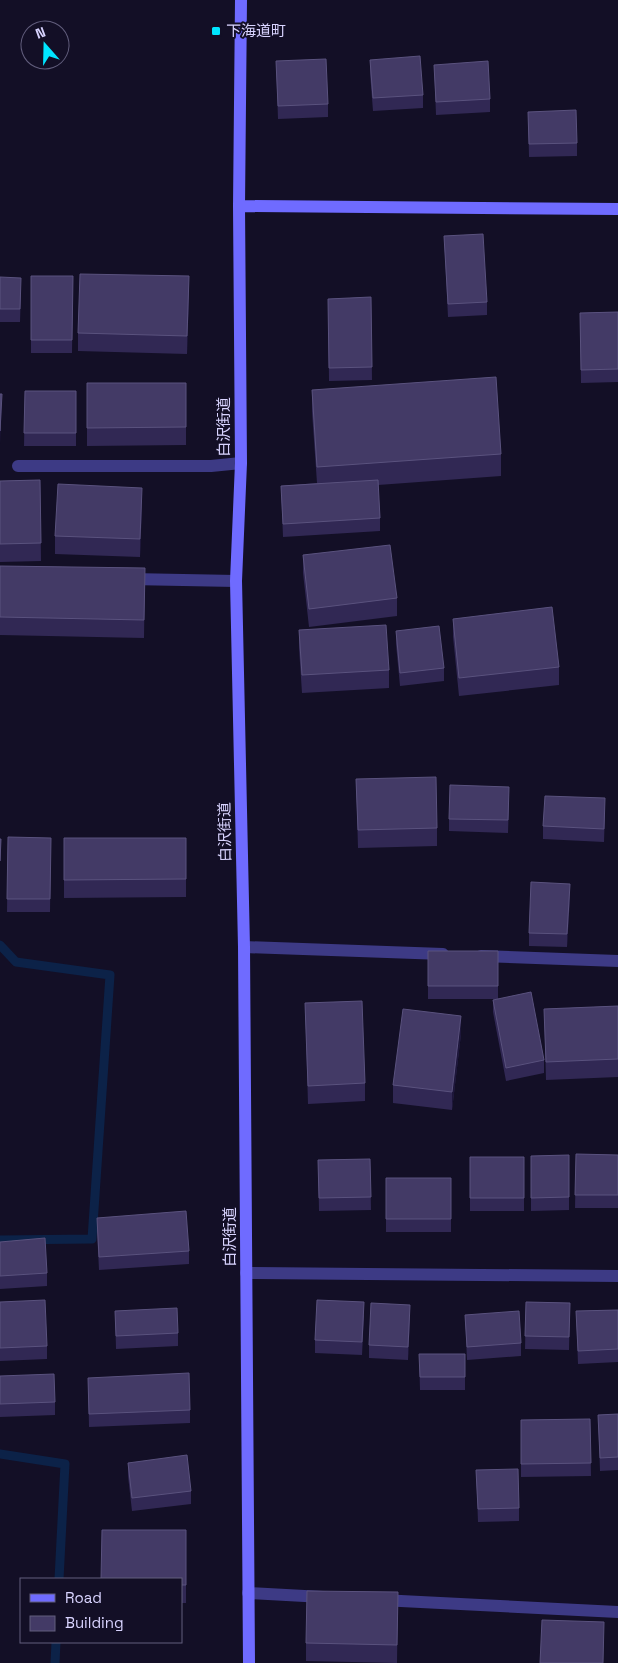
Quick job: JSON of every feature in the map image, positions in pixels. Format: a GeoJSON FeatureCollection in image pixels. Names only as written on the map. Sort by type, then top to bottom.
{"type":"FeatureCollection","features":[{"type":"Feature","properties":{"kind":"main road","name":"白沢街道"},"geometry":{"type":"LineString","coordinates":[[241,0],[239,206],[241,463],[236,581],[244,947],[249,1663]]}},
{"type":"Feature","properties":{"kind":"main road"},"geometry":{"type":"LineString","coordinates":[[239,206],[618,209]]}},
{"type":"Feature","properties":{"kind":"street"},"geometry":{"type":"LineString","coordinates":[[18,466],[211,466],[241,463]]}},
{"type":"Feature","properties":{"kind":"street"},"geometry":{"type":"LineString","coordinates":[[118,578],[236,581]]}},
{"type":"Feature","properties":{"kind":"street"},"geometry":{"type":"LineString","coordinates":[[244,947],[618,961]]}},
{"type":"Feature","properties":{"kind":"street"},"geometry":{"type":"LineString","coordinates":[[246,1273],[618,1276]]}},
{"type":"Feature","properties":{"kind":"street"},"geometry":{"type":"LineString","coordinates":[[248,1593],[336,1597]]}},
{"type":"Feature","properties":{"kind":"street"},"geometry":{"type":"LineString","coordinates":[[365,1599],[618,1612]]}},
{"type":"Feature","properties":{"kind":"building"},"geometry":{"type":"Polygon","coordinates":[[[420,56],[423,95],[373,98],[370,60],[420,56]]]}},
{"type":"Feature","properties":{"kind":"building"},"geometry":{"type":"Polygon","coordinates":[[[326,59],[328,104],[278,106],[276,61],[326,59]]]}},
{"type":"Feature","properties":{"kind":"building"},"geometry":{"type":"Polygon","coordinates":[[[488,61],[490,99],[436,102],[434,65],[488,61]]]}},
{"type":"Feature","properties":{"kind":"building"},"geometry":{"type":"Polygon","coordinates":[[[576,110],[577,143],[529,144],[528,112],[576,110]]]}},
{"type":"Feature","properties":{"kind":"building"},"geometry":{"type":"Polygon","coordinates":[[[483,234],[487,302],[448,304],[444,236],[483,234]]]}},
{"type":"Feature","properties":{"kind":"building"},"geometry":{"type":"Polygon","coordinates":[[[80,274],[189,276],[187,336],[78,333],[80,274]]]}},
{"type":"Feature","properties":{"kind":"building"},"geometry":{"type":"Polygon","coordinates":[[[31,276],[73,276],[72,340],[31,340],[31,276]]]}},
{"type":"Feature","properties":{"kind":"building"},"geometry":{"type":"Polygon","coordinates":[[[0,277],[21,278],[20,309],[0,309],[0,277]]]}},
{"type":"Feature","properties":{"kind":"building"},"geometry":{"type":"Polygon","coordinates":[[[371,297],[372,367],[329,368],[328,299],[371,297]]]}},
{"type":"Feature","properties":{"kind":"building"},"geometry":{"type":"Polygon","coordinates":[[[618,312],[618,369],[581,370],[580,313],[618,312]]]}},
{"type":"Feature","properties":{"kind":"building"},"geometry":{"type":"Polygon","coordinates":[[[496,377],[501,454],[317,467],[312,390],[496,377]]]}},
{"type":"Feature","properties":{"kind":"building"},"geometry":{"type":"Polygon","coordinates":[[[87,383],[186,383],[186,427],[87,428],[87,383]]]}},
{"type":"Feature","properties":{"kind":"building"},"geometry":{"type":"Polygon","coordinates":[[[25,391],[76,391],[76,433],[24,433],[25,391]]]}},
{"type":"Feature","properties":{"kind":"building"},"geometry":{"type":"Polygon","coordinates":[[[0,394],[2,394],[0,431],[0,394]]]}},
{"type":"Feature","properties":{"kind":"building"},"geometry":{"type":"Polygon","coordinates":[[[40,480],[41,543],[0,544],[0,481],[40,480]]]}},
{"type":"Feature","properties":{"kind":"building"},"geometry":{"type":"Polygon","coordinates":[[[378,480],[380,518],[283,524],[281,486],[378,480]]]}},
{"type":"Feature","properties":{"kind":"building"},"geometry":{"type":"Polygon","coordinates":[[[58,484],[142,488],[140,539],[55,536],[58,484]]]}},
{"type":"Feature","properties":{"kind":"building"},"geometry":{"type":"Polygon","coordinates":[[[390,545],[397,598],[309,609],[303,555],[390,545]]]}},
{"type":"Feature","properties":{"kind":"building"},"geometry":{"type":"Polygon","coordinates":[[[0,566],[145,568],[144,620],[0,617],[0,566]]]}},
{"type":"Feature","properties":{"kind":"building"},"geometry":{"type":"Polygon","coordinates":[[[552,607],[559,667],[459,678],[453,619],[552,607]]]}},
{"type":"Feature","properties":{"kind":"building"},"geometry":{"type":"Polygon","coordinates":[[[386,625],[389,670],[302,675],[299,630],[386,625]]]}},
{"type":"Feature","properties":{"kind":"building"},"geometry":{"type":"Polygon","coordinates":[[[439,626],[444,668],[400,673],[396,631],[439,626]]]}},
{"type":"Feature","properties":{"kind":"building"},"geometry":{"type":"Polygon","coordinates":[[[436,777],[437,828],[358,830],[356,779],[436,777]]]}},
{"type":"Feature","properties":{"kind":"building"},"geometry":{"type":"Polygon","coordinates":[[[450,785],[509,787],[508,820],[449,819],[450,785]]]}},
{"type":"Feature","properties":{"kind":"building"},"geometry":{"type":"Polygon","coordinates":[[[545,796],[605,798],[604,829],[543,826],[545,796]]]}},
{"type":"Feature","properties":{"kind":"building"},"geometry":{"type":"Polygon","coordinates":[[[8,837],[51,838],[50,899],[7,899],[8,837]]]}},
{"type":"Feature","properties":{"kind":"building"},"geometry":{"type":"Polygon","coordinates":[[[64,838],[186,838],[186,879],[64,880],[64,838]]]}},
{"type":"Feature","properties":{"kind":"building"},"geometry":{"type":"Polygon","coordinates":[[[531,882],[570,884],[567,934],[529,933],[531,882]]]}},
{"type":"Feature","properties":{"kind":"building"},"geometry":{"type":"Polygon","coordinates":[[[428,951],[498,951],[498,986],[428,986],[428,951]]]}},
{"type":"Feature","properties":{"kind":"building"},"geometry":{"type":"Polygon","coordinates":[[[531,992],[544,1060],[506,1068],[493,1000],[531,992]]]}},
{"type":"Feature","properties":{"kind":"building"},"geometry":{"type":"Polygon","coordinates":[[[362,1001],[365,1083],[308,1086],[305,1003],[362,1001]]]}},
{"type":"Feature","properties":{"kind":"building"},"geometry":{"type":"Polygon","coordinates":[[[618,1006],[618,1059],[546,1062],[544,1009],[618,1006]]]}},
{"type":"Feature","properties":{"kind":"building"},"geometry":{"type":"Polygon","coordinates":[[[403,1009],[461,1016],[452,1092],[393,1085],[403,1009]]]}},
{"type":"Feature","properties":{"kind":"building"},"geometry":{"type":"Polygon","coordinates":[[[576,1154],[618,1155],[618,1195],[575,1195],[576,1154]]]}},
{"type":"Feature","properties":{"kind":"building"},"geometry":{"type":"Polygon","coordinates":[[[569,1155],[569,1197],[531,1198],[531,1156],[569,1155]]]}},
{"type":"Feature","properties":{"kind":"building"},"geometry":{"type":"Polygon","coordinates":[[[470,1157],[524,1157],[524,1198],[470,1198],[470,1157]]]}},
{"type":"Feature","properties":{"kind":"building"},"geometry":{"type":"Polygon","coordinates":[[[370,1159],[371,1197],[319,1198],[318,1160],[370,1159]]]}},
{"type":"Feature","properties":{"kind":"building"},"geometry":{"type":"Polygon","coordinates":[[[386,1178],[451,1178],[451,1219],[386,1219],[386,1178]]]}},
{"type":"Feature","properties":{"kind":"building"},"geometry":{"type":"Polygon","coordinates":[[[186,1211],[189,1251],[99,1257],[97,1218],[186,1211]]]}},
{"type":"Feature","properties":{"kind":"building"},"geometry":{"type":"Polygon","coordinates":[[[45,1238],[47,1273],[0,1276],[0,1242],[45,1238]]]}},
{"type":"Feature","properties":{"kind":"building"},"geometry":{"type":"Polygon","coordinates":[[[45,1300],[47,1346],[0,1348],[0,1302],[45,1300]]]}},
{"type":"Feature","properties":{"kind":"building"},"geometry":{"type":"Polygon","coordinates":[[[317,1300],[364,1302],[362,1342],[315,1340],[317,1300]]]}},
{"type":"Feature","properties":{"kind":"building"},"geometry":{"type":"Polygon","coordinates":[[[526,1302],[570,1303],[569,1337],[525,1336],[526,1302]]]}},
{"type":"Feature","properties":{"kind":"building"},"geometry":{"type":"Polygon","coordinates":[[[371,1303],[410,1305],[408,1347],[369,1345],[371,1303]]]}},
{"type":"Feature","properties":{"kind":"building"},"geometry":{"type":"Polygon","coordinates":[[[177,1308],[178,1333],[116,1336],[115,1311],[177,1308]]]}},
{"type":"Feature","properties":{"kind":"building"},"geometry":{"type":"Polygon","coordinates":[[[618,1310],[618,1349],[578,1351],[576,1311],[618,1310]]]}},
{"type":"Feature","properties":{"kind":"building"},"geometry":{"type":"Polygon","coordinates":[[[519,1311],[521,1343],[467,1347],[465,1315],[519,1311]]]}},
{"type":"Feature","properties":{"kind":"building"},"geometry":{"type":"Polygon","coordinates":[[[419,1354],[465,1354],[465,1377],[420,1377],[419,1354]]]}},
{"type":"Feature","properties":{"kind":"building"},"geometry":{"type":"Polygon","coordinates":[[[189,1373],[190,1410],[89,1414],[88,1378],[189,1373]]]}},
{"type":"Feature","properties":{"kind":"building"},"geometry":{"type":"Polygon","coordinates":[[[54,1374],[55,1402],[0,1404],[0,1376],[54,1374]]]}},
{"type":"Feature","properties":{"kind":"building"},"geometry":{"type":"Polygon","coordinates":[[[618,1414],[618,1457],[600,1458],[598,1415],[618,1414]]]}},
{"type":"Feature","properties":{"kind":"building"},"geometry":{"type":"Polygon","coordinates":[[[590,1419],[591,1463],[521,1464],[521,1420],[590,1419]]]}},
{"type":"Feature","properties":{"kind":"building"},"geometry":{"type":"Polygon","coordinates":[[[187,1455],[191,1491],[132,1498],[128,1463],[187,1455]]]}},
{"type":"Feature","properties":{"kind":"building"},"geometry":{"type":"Polygon","coordinates":[[[518,1469],[519,1508],[478,1509],[476,1470],[518,1469]]]}},
{"type":"Feature","properties":{"kind":"building"},"geometry":{"type":"Polygon","coordinates":[[[102,1530],[186,1530],[186,1585],[182,1585],[182,1578],[101,1578],[102,1530]]]}},
{"type":"Feature","properties":{"kind":"building"},"geometry":{"type":"Polygon","coordinates":[[[307,1591],[398,1592],[397,1645],[306,1643],[307,1591]]]}},
{"type":"Feature","properties":{"kind":"building"},"geometry":{"type":"Polygon","coordinates":[[[542,1620],[604,1622],[603,1663],[540,1663],[542,1620]]]}},
{"type":"Feature","properties":{"kind":"waterway"},"geometry":{"type":"LineString","coordinates":[[0,945],[16,962],[110,975],[92,1239],[0,1240]]}},
{"type":"Feature","properties":{"kind":"waterway"},"geometry":{"type":"LineString","coordinates":[[0,1454],[65,1464],[59,1578]]}},
{"type":"Feature","properties":{"kind":"waterway"},"geometry":{"type":"LineString","coordinates":[[55,1663],[56,1643]]}},
{"type":"Feature","properties":{"kind":"place","name":"下海道町"},"geometry":{"type":"Point","coordinates":[216,31]}}]}
